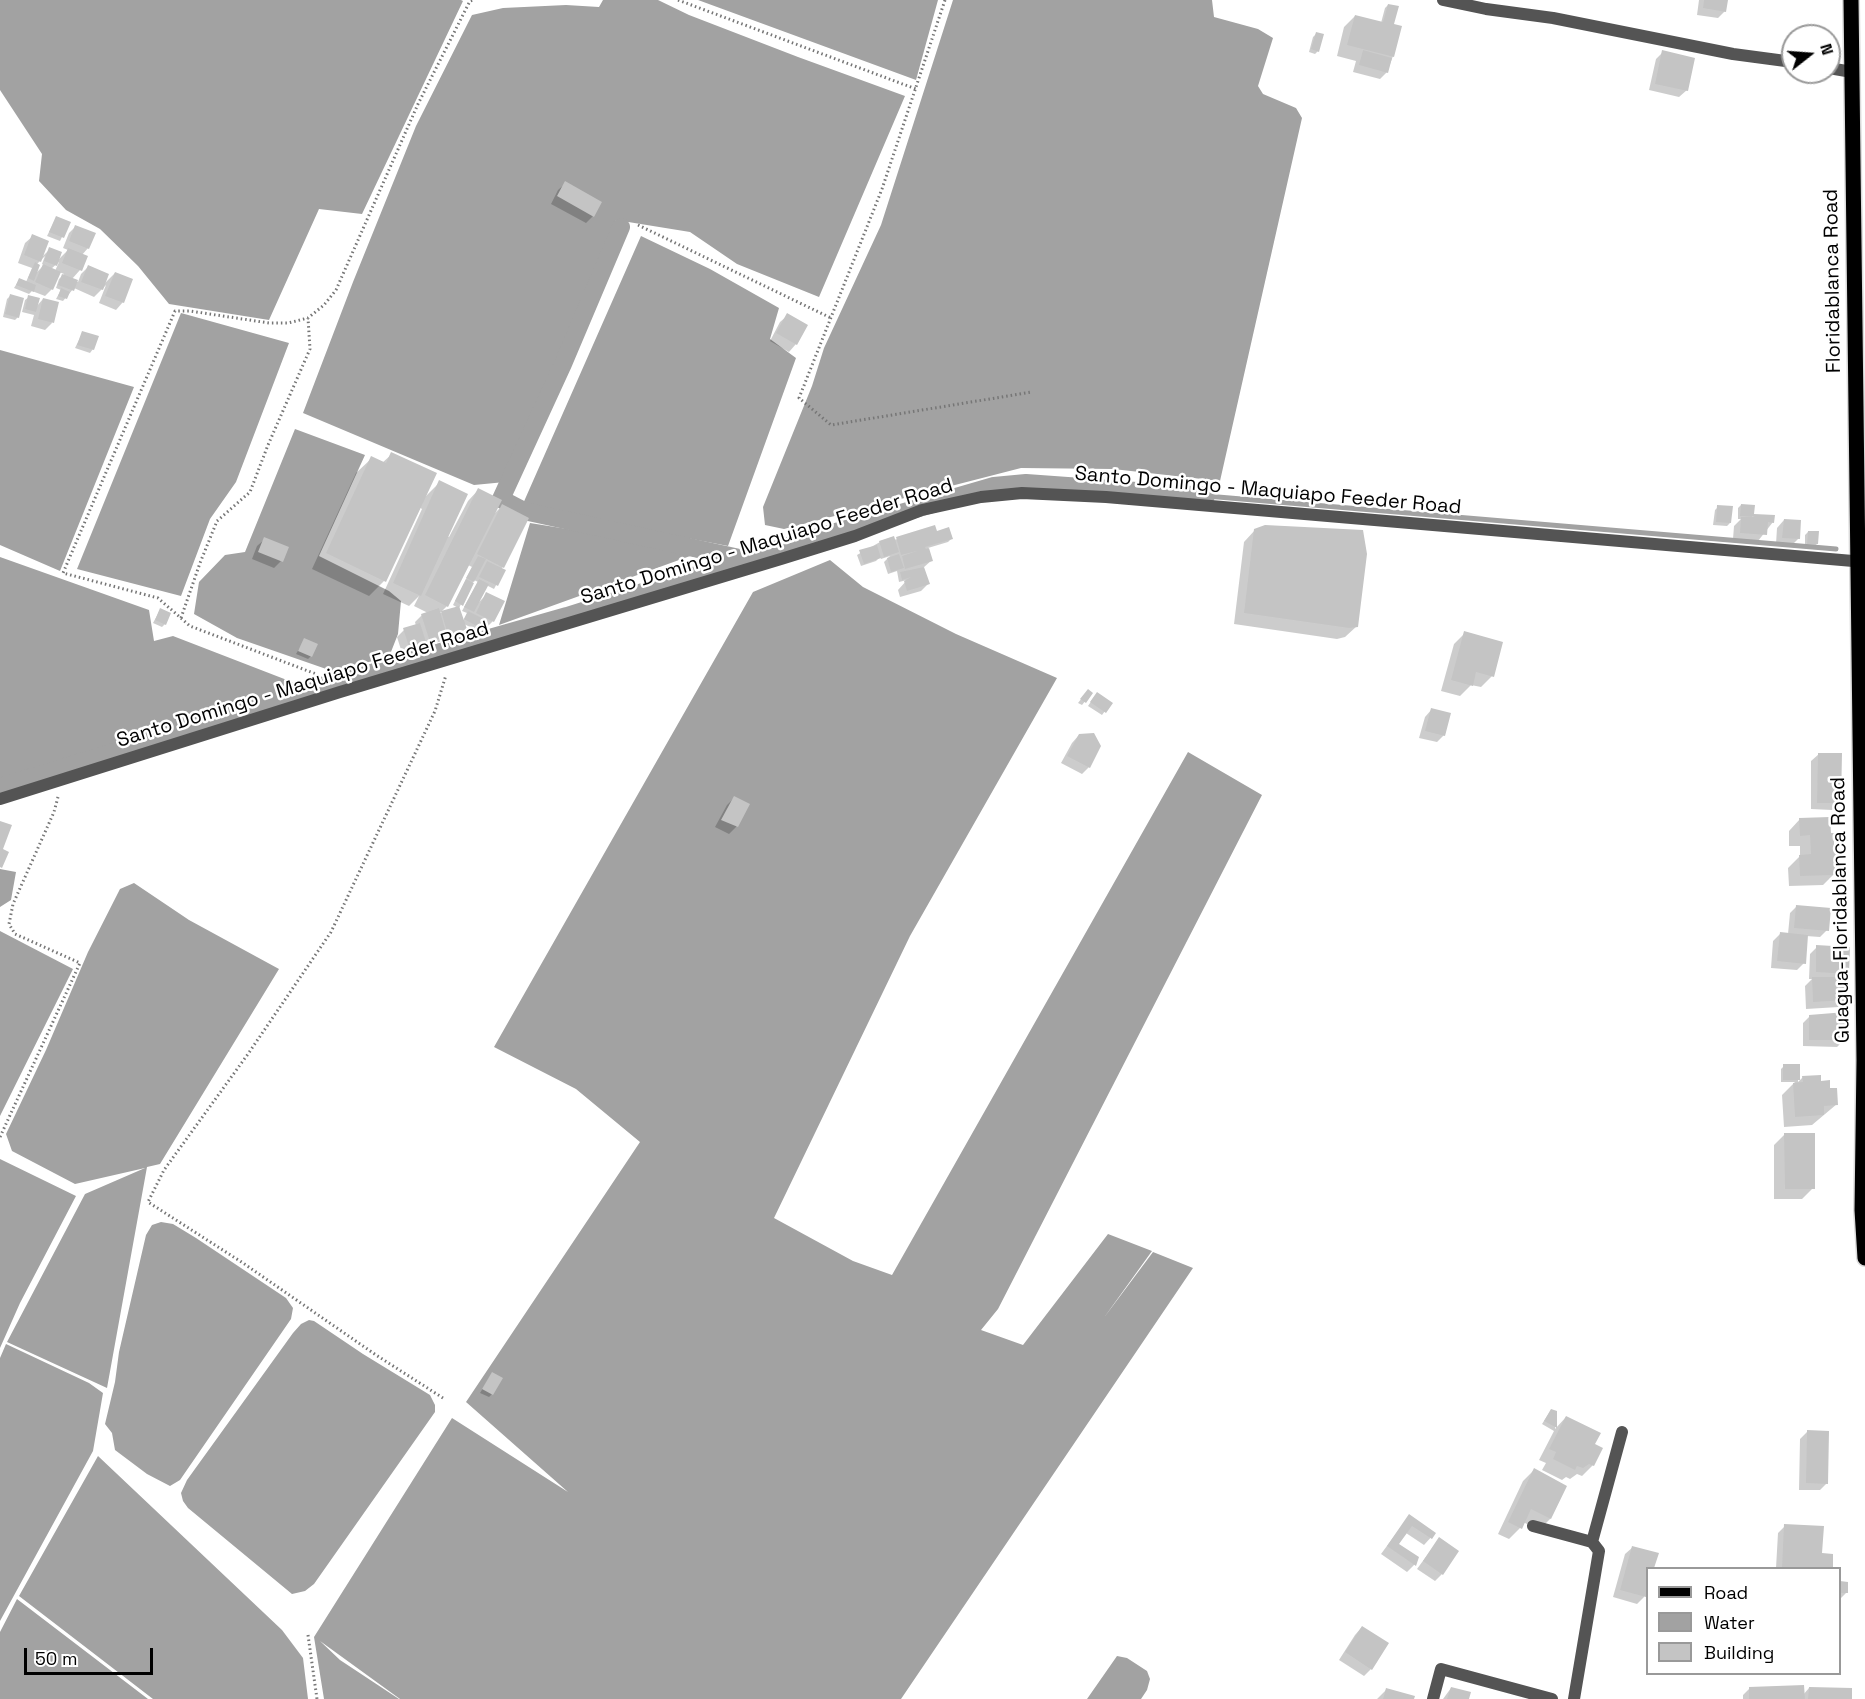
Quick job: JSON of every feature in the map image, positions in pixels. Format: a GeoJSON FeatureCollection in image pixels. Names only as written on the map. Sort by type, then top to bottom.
{"type":"FeatureCollection","features":[{"type":"Feature","properties":{"kind":"main road","name":"Floridablanca Road"},"geometry":{"type":"LineString","coordinates":[[1851,0],[1861,562]]}},
{"type":"Feature","properties":{"kind":"main road","name":"Guagua-Floridablanca Road"},"geometry":{"type":"LineString","coordinates":[[1861,562],[1864,1060],[1862,1209],[1865,1258]]}},
{"type":"Feature","properties":{"kind":"street"},"geometry":{"type":"LineString","coordinates":[[1443,0],[1486,9],[1575,22],[1733,54],[1781,60]]}},
{"type":"Feature","properties":{"kind":"street"},"geometry":{"type":"LineString","coordinates":[[1841,70],[1852,72]]}},
{"type":"Feature","properties":{"kind":"street","name":"Santo Domingo - Maquiapo Feeder Road"},"geometry":{"type":"LineString","coordinates":[[0,799],[450,659],[781,560],[855,536],[922,510],[981,497],[1022,493],[1061,493],[1861,562]]}},
{"type":"Feature","properties":{"kind":"street"},"geometry":{"type":"LineString","coordinates":[[1592,1542],[1622,1432]]}},
{"type":"Feature","properties":{"kind":"street"},"geometry":{"type":"LineString","coordinates":[[1533,1526],[1592,1542],[1599,1551],[1574,1699]]}},
{"type":"Feature","properties":{"kind":"street"},"geometry":{"type":"LineString","coordinates":[[1433,1699],[1441,1670],[1552,1699]]}},
{"type":"Feature","properties":{"kind":"path"},"geometry":{"type":"LineString","coordinates":[[329,683],[316,674],[190,626],[158,598],[63,573],[175,310],[288,323],[308,318],[324,305],[336,290],[418,104],[470,1],[473,0]]}},
{"type":"Feature","properties":{"kind":"path"},"geometry":{"type":"LineString","coordinates":[[678,0],[916,89]]}},
{"type":"Feature","properties":{"kind":"path"},"geometry":{"type":"LineString","coordinates":[[945,0],[882,189],[799,398],[831,425],[1032,392]]}},
{"type":"Feature","properties":{"kind":"path"},"geometry":{"type":"LineString","coordinates":[[638,225],[831,318]]}},
{"type":"Feature","properties":{"kind":"path"},"geometry":{"type":"LineString","coordinates":[[181,618],[217,522],[250,492],[310,349],[308,318]]}},
{"type":"Feature","properties":{"kind":"path"},"geometry":{"type":"LineString","coordinates":[[443,1398],[148,1202],[164,1170],[248,1054],[331,932],[435,711],[450,659]]}},
{"type":"Feature","properties":{"kind":"path"},"geometry":{"type":"LineString","coordinates":[[0,1137],[80,963],[15,934],[9,924],[13,904],[54,812],[62,780]]}},
{"type":"Feature","properties":{"kind":"path"},"geometry":{"type":"LineString","coordinates":[[308,1635],[317,1699]]}},
{"type":"Feature","properties":{"kind":"water"},"geometry":{"type":"Polygon","coordinates":[[[0,0],[463,1],[362,214],[319,209],[269,320],[169,304],[138,266],[100,229],[66,210],[39,181],[42,154],[0,90],[0,0]]]}},
{"type":"Feature","properties":{"kind":"water"},"geometry":{"type":"Polygon","coordinates":[[[603,0],[658,0],[689,15],[905,96],[819,297],[737,264],[690,232],[616,220],[505,482],[474,485],[303,413],[416,126],[472,15],[503,8],[566,5],[599,7],[603,0]]]}},
{"type":"Feature","properties":{"kind":"water"},"geometry":{"type":"Polygon","coordinates":[[[698,0],[938,0],[916,80],[698,0]]]}},
{"type":"Feature","properties":{"kind":"water"},"geometry":{"type":"Polygon","coordinates":[[[953,0],[1212,0],[1214,17],[1258,29],[1273,38],[1258,86],[1263,94],[1296,108],[1302,118],[1220,481],[1113,469],[1021,468],[784,529],[765,525],[763,507],[812,386],[824,348],[881,225],[953,0]]]}},
{"type":"Feature","properties":{"kind":"water"},"geometry":{"type":"Polygon","coordinates":[[[641,236],[710,269],[779,308],[770,339],[796,358],[728,546],[522,506],[641,236]]]}},
{"type":"Feature","properties":{"kind":"water"},"geometry":{"type":"Polygon","coordinates":[[[181,313],[289,343],[236,482],[210,519],[181,596],[77,569],[181,313]]]}},
{"type":"Feature","properties":{"kind":"water"},"geometry":{"type":"Polygon","coordinates":[[[0,350],[134,387],[60,571],[0,545],[0,350]]]}},
{"type":"Feature","properties":{"kind":"water"},"geometry":{"type":"Polygon","coordinates":[[[295,429],[365,455],[319,556],[389,591],[401,601],[398,634],[389,657],[332,671],[237,638],[194,614],[199,582],[225,555],[245,552],[295,429]]]}},
{"type":"Feature","properties":{"kind":"water"},"geometry":{"type":"Polygon","coordinates":[[[530,523],[704,551],[499,625],[530,523]]]}},
{"type":"Feature","properties":{"kind":"water"},"geometry":{"type":"Polygon","coordinates":[[[0,557],[149,610],[154,641],[173,636],[305,687],[0,779],[0,557]]]}},
{"type":"Feature","properties":{"kind":"water"},"geometry":{"type":"Polygon","coordinates":[[[830,560],[863,587],[956,634],[1057,678],[910,936],[774,1218],[853,1261],[892,1275],[1188,752],[1262,795],[998,1309],[981,1330],[1023,1345],[1108,1234],[1152,1251],[1103,1319],[1153,1252],[1193,1268],[901,1699],[400,1699],[320,1641],[340,1660],[399,1699],[324,1699],[314,1637],[452,1418],[568,1492],[466,1402],[640,1142],[576,1089],[494,1047],[753,592],[830,560]]]}},
{"type":"Feature","properties":{"kind":"water"},"geometry":{"type":"Polygon","coordinates":[[[0,869],[16,872],[11,900],[0,907],[0,869]]]}},
{"type":"Feature","properties":{"kind":"water"},"geometry":{"type":"Polygon","coordinates":[[[134,883],[189,920],[279,969],[160,1164],[147,1167],[107,1388],[7,1342],[85,1194],[145,1168],[75,1184],[12,1151],[6,1134],[46,1050],[88,952],[120,889],[134,883]]]}},
{"type":"Feature","properties":{"kind":"water"},"geometry":{"type":"Polygon","coordinates":[[[0,931],[73,969],[0,1116],[0,931]]]}},
{"type":"Feature","properties":{"kind":"water"},"geometry":{"type":"Polygon","coordinates":[[[0,1159],[76,1196],[20,1303],[0,1348],[0,1159]]]}},
{"type":"Feature","properties":{"kind":"water"},"geometry":{"type":"Polygon","coordinates":[[[161,1222],[173,1224],[196,1238],[286,1298],[293,1308],[291,1319],[180,1480],[170,1486],[147,1474],[115,1450],[112,1433],[105,1424],[146,1235],[152,1225],[161,1222]]]}},
{"type":"Feature","properties":{"kind":"water"},"geometry":{"type":"Polygon","coordinates":[[[309,1320],[430,1395],[435,1405],[435,1412],[314,1584],[305,1591],[292,1594],[188,1508],[181,1493],[187,1480],[293,1333],[301,1324],[309,1320]]]}},
{"type":"Feature","properties":{"kind":"water"},"geometry":{"type":"Polygon","coordinates":[[[6,1344],[89,1383],[103,1393],[93,1451],[0,1621],[0,1358],[6,1344]]]}},
{"type":"Feature","properties":{"kind":"water"},"geometry":{"type":"Polygon","coordinates":[[[98,1456],[282,1630],[303,1658],[308,1699],[153,1699],[19,1596],[98,1456]]]}},
{"type":"Feature","properties":{"kind":"water"},"geometry":{"type":"Polygon","coordinates":[[[17,1599],[148,1699],[0,1699],[0,1632],[17,1599]]]}},
{"type":"Feature","properties":{"kind":"water"},"geometry":{"type":"Polygon","coordinates":[[[1117,1656],[1127,1658],[1147,1671],[1150,1679],[1141,1699],[1087,1699],[1117,1656]]]}},
{"type":"Feature","properties":{"kind":"building"},"geometry":{"type":"Polygon","coordinates":[[[1704,0],[1728,0],[1726,12],[1703,8],[1704,0]]]}},
{"type":"Feature","properties":{"kind":"building"},"geometry":{"type":"Polygon","coordinates":[[[1388,4],[1399,6],[1394,24],[1402,26],[1394,57],[1347,45],[1355,15],[1383,22],[1388,4]]]}},
{"type":"Feature","properties":{"kind":"building"},"geometry":{"type":"Polygon","coordinates":[[[1316,32],[1324,34],[1319,52],[1311,49],[1316,32]]]}},
{"type":"Feature","properties":{"kind":"building"},"geometry":{"type":"Polygon","coordinates":[[[1363,50],[1392,58],[1388,73],[1359,65],[1363,50]]]}},
{"type":"Feature","properties":{"kind":"building"},"geometry":{"type":"Polygon","coordinates":[[[1662,50],[1695,58],[1688,91],[1655,84],[1662,50]]]}},
{"type":"Feature","properties":{"kind":"building"},"geometry":{"type":"Polygon","coordinates":[[[565,181],[602,202],[594,217],[557,196],[565,181]]]}},
{"type":"Feature","properties":{"kind":"building"},"geometry":{"type":"Polygon","coordinates":[[[56,216],[71,222],[64,238],[49,232],[56,216]]]}},
{"type":"Feature","properties":{"kind":"building"},"geometry":{"type":"Polygon","coordinates":[[[75,225],[96,233],[89,249],[69,241],[75,225]]]}},
{"type":"Feature","properties":{"kind":"building"},"geometry":{"type":"Polygon","coordinates":[[[32,234],[49,241],[41,262],[24,255],[32,234]]]}},
{"type":"Feature","properties":{"kind":"building"},"geometry":{"type":"Polygon","coordinates":[[[49,247],[62,252],[57,266],[44,261],[49,247]]]}},
{"type":"Feature","properties":{"kind":"building"},"geometry":{"type":"Polygon","coordinates":[[[68,248],[88,256],[82,271],[62,263],[68,248]]]}},
{"type":"Feature","properties":{"kind":"building"},"geometry":{"type":"Polygon","coordinates":[[[35,262],[40,265],[34,281],[28,278],[35,262]]]}},
{"type":"Feature","properties":{"kind":"building"},"geometry":{"type":"Polygon","coordinates":[[[43,264],[61,272],[53,290],[35,282],[43,264]]]}},
{"type":"Feature","properties":{"kind":"building"},"geometry":{"type":"Polygon","coordinates":[[[88,265],[109,274],[103,290],[81,282],[88,265]]]}},
{"type":"Feature","properties":{"kind":"building"},"geometry":{"type":"Polygon","coordinates":[[[115,272],[133,279],[124,303],[105,296],[115,272]]]}},
{"type":"Feature","properties":{"kind":"building"},"geometry":{"type":"Polygon","coordinates":[[[62,274],[78,280],[74,291],[58,285],[62,274]]]}},
{"type":"Feature","properties":{"kind":"building"},"geometry":{"type":"Polygon","coordinates":[[[19,278],[36,285],[34,292],[16,285],[19,278]]]}},
{"type":"Feature","properties":{"kind":"building"},"geometry":{"type":"Polygon","coordinates":[[[61,288],[70,292],[67,299],[58,296],[61,288]]]}},
{"type":"Feature","properties":{"kind":"building"},"geometry":{"type":"Polygon","coordinates":[[[10,294],[24,298],[19,318],[5,314],[10,294]]]}},
{"type":"Feature","properties":{"kind":"building"},"geometry":{"type":"Polygon","coordinates":[[[28,295],[40,298],[36,312],[25,309],[28,295]]]}},
{"type":"Feature","properties":{"kind":"building"},"geometry":{"type":"Polygon","coordinates":[[[43,298],[59,302],[54,323],[38,319],[43,298]]]}},
{"type":"Feature","properties":{"kind":"building"},"geometry":{"type":"Polygon","coordinates":[[[787,313],[808,325],[797,345],[776,333],[787,313]]]}},
{"type":"Feature","properties":{"kind":"building"},"geometry":{"type":"Polygon","coordinates":[[[82,331],[99,336],[94,350],[77,345],[82,331]]]}},
{"type":"Feature","properties":{"kind":"building"},"geometry":{"type":"Polygon","coordinates":[[[391,452],[437,473],[386,582],[326,553],[371,456],[386,463],[391,452]]]}},
{"type":"Feature","properties":{"kind":"building"},"geometry":{"type":"Polygon","coordinates":[[[439,480],[468,494],[421,596],[393,583],[439,480]]]}},
{"type":"Feature","properties":{"kind":"building"},"geometry":{"type":"Polygon","coordinates":[[[478,488],[502,500],[448,607],[425,595],[478,488]]]}},
{"type":"Feature","properties":{"kind":"building"},"geometry":{"type":"Polygon","coordinates":[[[502,504],[529,518],[504,568],[477,554],[502,504]]]}},
{"type":"Feature","properties":{"kind":"building"},"geometry":{"type":"Polygon","coordinates":[[[1741,504],[1755,505],[1754,514],[1775,515],[1774,523],[1768,522],[1767,535],[1740,533],[1741,517],[1755,517],[1740,516],[1741,504]]]}},
{"type":"Feature","properties":{"kind":"building"},"geometry":{"type":"Polygon","coordinates":[[[1717,505],[1733,506],[1731,523],[1716,522],[1717,505]]]}},
{"type":"Feature","properties":{"kind":"building"},"geometry":{"type":"Polygon","coordinates":[[[1784,519],[1801,520],[1800,539],[1782,538],[1784,519]]]}},
{"type":"Feature","properties":{"kind":"building"},"geometry":{"type":"Polygon","coordinates":[[[935,525],[937,531],[949,527],[953,539],[925,547],[929,548],[933,561],[905,569],[902,556],[917,551],[901,555],[896,537],[935,525]]]}},
{"type":"Feature","properties":{"kind":"building"},"geometry":{"type":"Polygon","coordinates":[[[1265,525],[1363,530],[1367,554],[1358,627],[1349,628],[1244,613],[1254,529],[1265,525]]]}},
{"type":"Feature","properties":{"kind":"building"},"geometry":{"type":"Polygon","coordinates":[[[1808,531],[1819,531],[1818,544],[1807,544],[1808,531]]]}},
{"type":"Feature","properties":{"kind":"building"},"geometry":{"type":"Polygon","coordinates":[[[894,536],[899,552],[884,557],[879,541],[894,536]]]}},
{"type":"Feature","properties":{"kind":"building"},"geometry":{"type":"Polygon","coordinates":[[[264,537],[289,547],[283,562],[258,552],[264,537]]]}},
{"type":"Feature","properties":{"kind":"building"},"geometry":{"type":"Polygon","coordinates":[[[877,545],[881,558],[864,564],[859,550],[877,545]]]}},
{"type":"Feature","properties":{"kind":"building"},"geometry":{"type":"Polygon","coordinates":[[[899,554],[904,568],[891,572],[887,558],[899,554]]]}},
{"type":"Feature","properties":{"kind":"building"},"geometry":{"type":"Polygon","coordinates":[[[478,556],[486,559],[474,582],[466,578],[478,556]]]}},
{"type":"Feature","properties":{"kind":"building"},"geometry":{"type":"Polygon","coordinates":[[[487,561],[506,570],[498,586],[479,577],[487,561]]]}},
{"type":"Feature","properties":{"kind":"building"},"geometry":{"type":"Polygon","coordinates":[[[924,567],[930,584],[907,591],[904,581],[911,577],[902,580],[900,572],[924,567]]]}},
{"type":"Feature","properties":{"kind":"building"},"geometry":{"type":"Polygon","coordinates":[[[466,579],[474,583],[463,606],[455,601],[466,579]]]}},
{"type":"Feature","properties":{"kind":"building"},"geometry":{"type":"Polygon","coordinates":[[[479,579],[489,584],[474,612],[464,607],[479,579]]]}},
{"type":"Feature","properties":{"kind":"building"},"geometry":{"type":"Polygon","coordinates":[[[486,592],[505,601],[494,622],[476,613],[486,592]]]}},
{"type":"Feature","properties":{"kind":"building"},"geometry":{"type":"Polygon","coordinates":[[[459,606],[467,629],[448,635],[441,611],[459,606]]]}},
{"type":"Feature","properties":{"kind":"building"},"geometry":{"type":"Polygon","coordinates":[[[160,608],[171,613],[166,625],[155,620],[160,608]]]}},
{"type":"Feature","properties":{"kind":"building"},"geometry":{"type":"Polygon","coordinates":[[[439,608],[447,636],[430,642],[421,614],[439,608]]]}},
{"type":"Feature","properties":{"kind":"building"},"geometry":{"type":"Polygon","coordinates":[[[468,611],[486,620],[482,629],[464,619],[468,611]]]}},
{"type":"Feature","properties":{"kind":"building"},"geometry":{"type":"Polygon","coordinates":[[[420,623],[427,645],[410,650],[403,628],[420,623]]]}},
{"type":"Feature","properties":{"kind":"building"},"geometry":{"type":"Polygon","coordinates":[[[1464,631],[1503,642],[1494,677],[1476,672],[1473,686],[1451,680],[1464,631]]]}},
{"type":"Feature","properties":{"kind":"building"},"geometry":{"type":"Polygon","coordinates":[[[304,638],[318,644],[312,657],[298,651],[304,638]]]}},
{"type":"Feature","properties":{"kind":"building"},"geometry":{"type":"Polygon","coordinates":[[[1088,689],[1093,693],[1086,703],[1080,699],[1088,689]]]}},
{"type":"Feature","properties":{"kind":"building"},"geometry":{"type":"Polygon","coordinates":[[[1097,692],[1113,703],[1106,713],[1090,702],[1097,692]]]}},
{"type":"Feature","properties":{"kind":"building"},"geometry":{"type":"Polygon","coordinates":[[[1431,708],[1451,713],[1445,736],[1425,731],[1431,708]]]}},
{"type":"Feature","properties":{"kind":"building"},"geometry":{"type":"Polygon","coordinates":[[[1094,733],[1101,746],[1090,768],[1067,756],[1079,734],[1094,733]]]}},
{"type":"Feature","properties":{"kind":"building"},"geometry":{"type":"Polygon","coordinates":[[[1818,753],[1842,753],[1841,803],[1817,803],[1818,753]]]}},
{"type":"Feature","properties":{"kind":"building"},"geometry":{"type":"Polygon","coordinates":[[[734,796],[750,804],[738,827],[721,820],[734,796]]]}},
{"type":"Feature","properties":{"kind":"building"},"geometry":{"type":"Polygon","coordinates":[[[1830,817],[1831,833],[1834,833],[1834,846],[1837,846],[1838,856],[1835,857],[1835,875],[1800,876],[1799,855],[1811,854],[1810,835],[1800,836],[1799,818],[1830,817]]]}},
{"type":"Feature","properties":{"kind":"building"},"geometry":{"type":"Polygon","coordinates":[[[0,821],[12,825],[3,849],[9,852],[2,868],[0,867],[0,821]]]}},
{"type":"Feature","properties":{"kind":"building"},"geometry":{"type":"Polygon","coordinates":[[[1796,905],[1831,908],[1829,931],[1794,928],[1796,905]]]}},
{"type":"Feature","properties":{"kind":"building"},"geometry":{"type":"Polygon","coordinates":[[[1780,932],[1808,935],[1806,964],[1777,961],[1780,932]]]}},
{"type":"Feature","properties":{"kind":"building"},"geometry":{"type":"Polygon","coordinates":[[[1816,945],[1850,947],[1849,974],[1816,972],[1816,945]]]}},
{"type":"Feature","properties":{"kind":"building"},"geometry":{"type":"Polygon","coordinates":[[[1812,977],[1846,977],[1848,1000],[1813,1002],[1812,977]]]}},
{"type":"Feature","properties":{"kind":"building"},"geometry":{"type":"Polygon","coordinates":[[[1846,1012],[1846,1040],[1809,1040],[1809,1015],[1846,1012]]]}},
{"type":"Feature","properties":{"kind":"building"},"geometry":{"type":"Polygon","coordinates":[[[1783,1064],[1800,1064],[1800,1080],[1783,1080],[1783,1064]]]}},
{"type":"Feature","properties":{"kind":"building"},"geometry":{"type":"Polygon","coordinates":[[[1821,1075],[1821,1081],[1830,1080],[1830,1088],[1837,1088],[1838,1105],[1824,1106],[1824,1115],[1795,1117],[1793,1083],[1803,1082],[1802,1076],[1821,1075]]]}},
{"type":"Feature","properties":{"kind":"building"},"geometry":{"type":"Polygon","coordinates":[[[1784,1133],[1815,1133],[1815,1189],[1785,1189],[1784,1133]]]}},
{"type":"Feature","properties":{"kind":"building"},"geometry":{"type":"Polygon","coordinates":[[[492,1372],[503,1378],[493,1395],[482,1389],[492,1372]]]}},
{"type":"Feature","properties":{"kind":"building"},"geometry":{"type":"Polygon","coordinates":[[[1551,1409],[1557,1411],[1557,1428],[1544,1421],[1551,1409]]]}},
{"type":"Feature","properties":{"kind":"building"},"geometry":{"type":"Polygon","coordinates":[[[1566,1416],[1601,1433],[1595,1444],[1603,1448],[1594,1466],[1589,1464],[1583,1468],[1577,1466],[1575,1470],[1553,1459],[1556,1452],[1549,1449],[1566,1416]]]}},
{"type":"Feature","properties":{"kind":"building"},"geometry":{"type":"Polygon","coordinates":[[[1807,1430],[1829,1431],[1828,1484],[1806,1483],[1807,1430]]]}},
{"type":"Feature","properties":{"kind":"building"},"geometry":{"type":"Polygon","coordinates":[[[1534,1468],[1567,1486],[1551,1519],[1531,1509],[1522,1529],[1508,1522],[1534,1468]]]}},
{"type":"Feature","properties":{"kind":"building"},"geometry":{"type":"Polygon","coordinates":[[[1409,1514],[1436,1533],[1432,1539],[1412,1526],[1399,1544],[1419,1557],[1416,1566],[1387,1546],[1409,1514]]]}},
{"type":"Feature","properties":{"kind":"building"},"geometry":{"type":"Polygon","coordinates":[[[1784,1524],[1824,1526],[1822,1553],[1833,1554],[1833,1567],[1782,1567],[1784,1524]]]}},
{"type":"Feature","properties":{"kind":"building"},"geometry":{"type":"Polygon","coordinates":[[[1439,1537],[1459,1551],[1443,1575],[1423,1561],[1439,1537]]]}},
{"type":"Feature","properties":{"kind":"building"},"geometry":{"type":"Polygon","coordinates":[[[1632,1546],[1659,1553],[1654,1567],[1646,1567],[1646,1597],[1620,1590],[1632,1546]]]}},
{"type":"Feature","properties":{"kind":"building"},"geometry":{"type":"Polygon","coordinates":[[[1841,1581],[1848,1582],[1848,1593],[1841,1593],[1841,1581]]]}},
{"type":"Feature","properties":{"kind":"building"},"geometry":{"type":"Polygon","coordinates":[[[1362,1626],[1389,1643],[1372,1670],[1345,1652],[1362,1626]]]}},
{"type":"Feature","properties":{"kind":"building"},"geometry":{"type":"Polygon","coordinates":[[[1804,1685],[1805,1699],[1749,1699],[1749,1687],[1804,1685]]]}},
{"type":"Feature","properties":{"kind":"building"},"geometry":{"type":"Polygon","coordinates":[[[1451,1687],[1471,1692],[1469,1699],[1447,1699],[1451,1687]]]}},
{"type":"Feature","properties":{"kind":"building"},"geometry":{"type":"Polygon","coordinates":[[[1809,1687],[1852,1688],[1852,1699],[1808,1699],[1809,1687]]]}},
{"type":"Feature","properties":{"kind":"building"},"geometry":{"type":"Polygon","coordinates":[[[1386,1688],[1415,1696],[1414,1699],[1383,1699],[1386,1688]]]}},
{"type":"Feature","properties":{"kind":"waterway"},"geometry":{"type":"LineString","coordinates":[[621,227],[563,364],[501,499],[524,511],[744,559]]}},
{"type":"Feature","properties":{"kind":"waterway"},"geometry":{"type":"LineString","coordinates":[[0,787],[433,654],[567,616],[781,548],[994,486],[1026,483],[1206,496]]}},
{"type":"Feature","properties":{"kind":"waterway"},"geometry":{"type":"LineString","coordinates":[[1206,496],[1836,549]]}}]}
